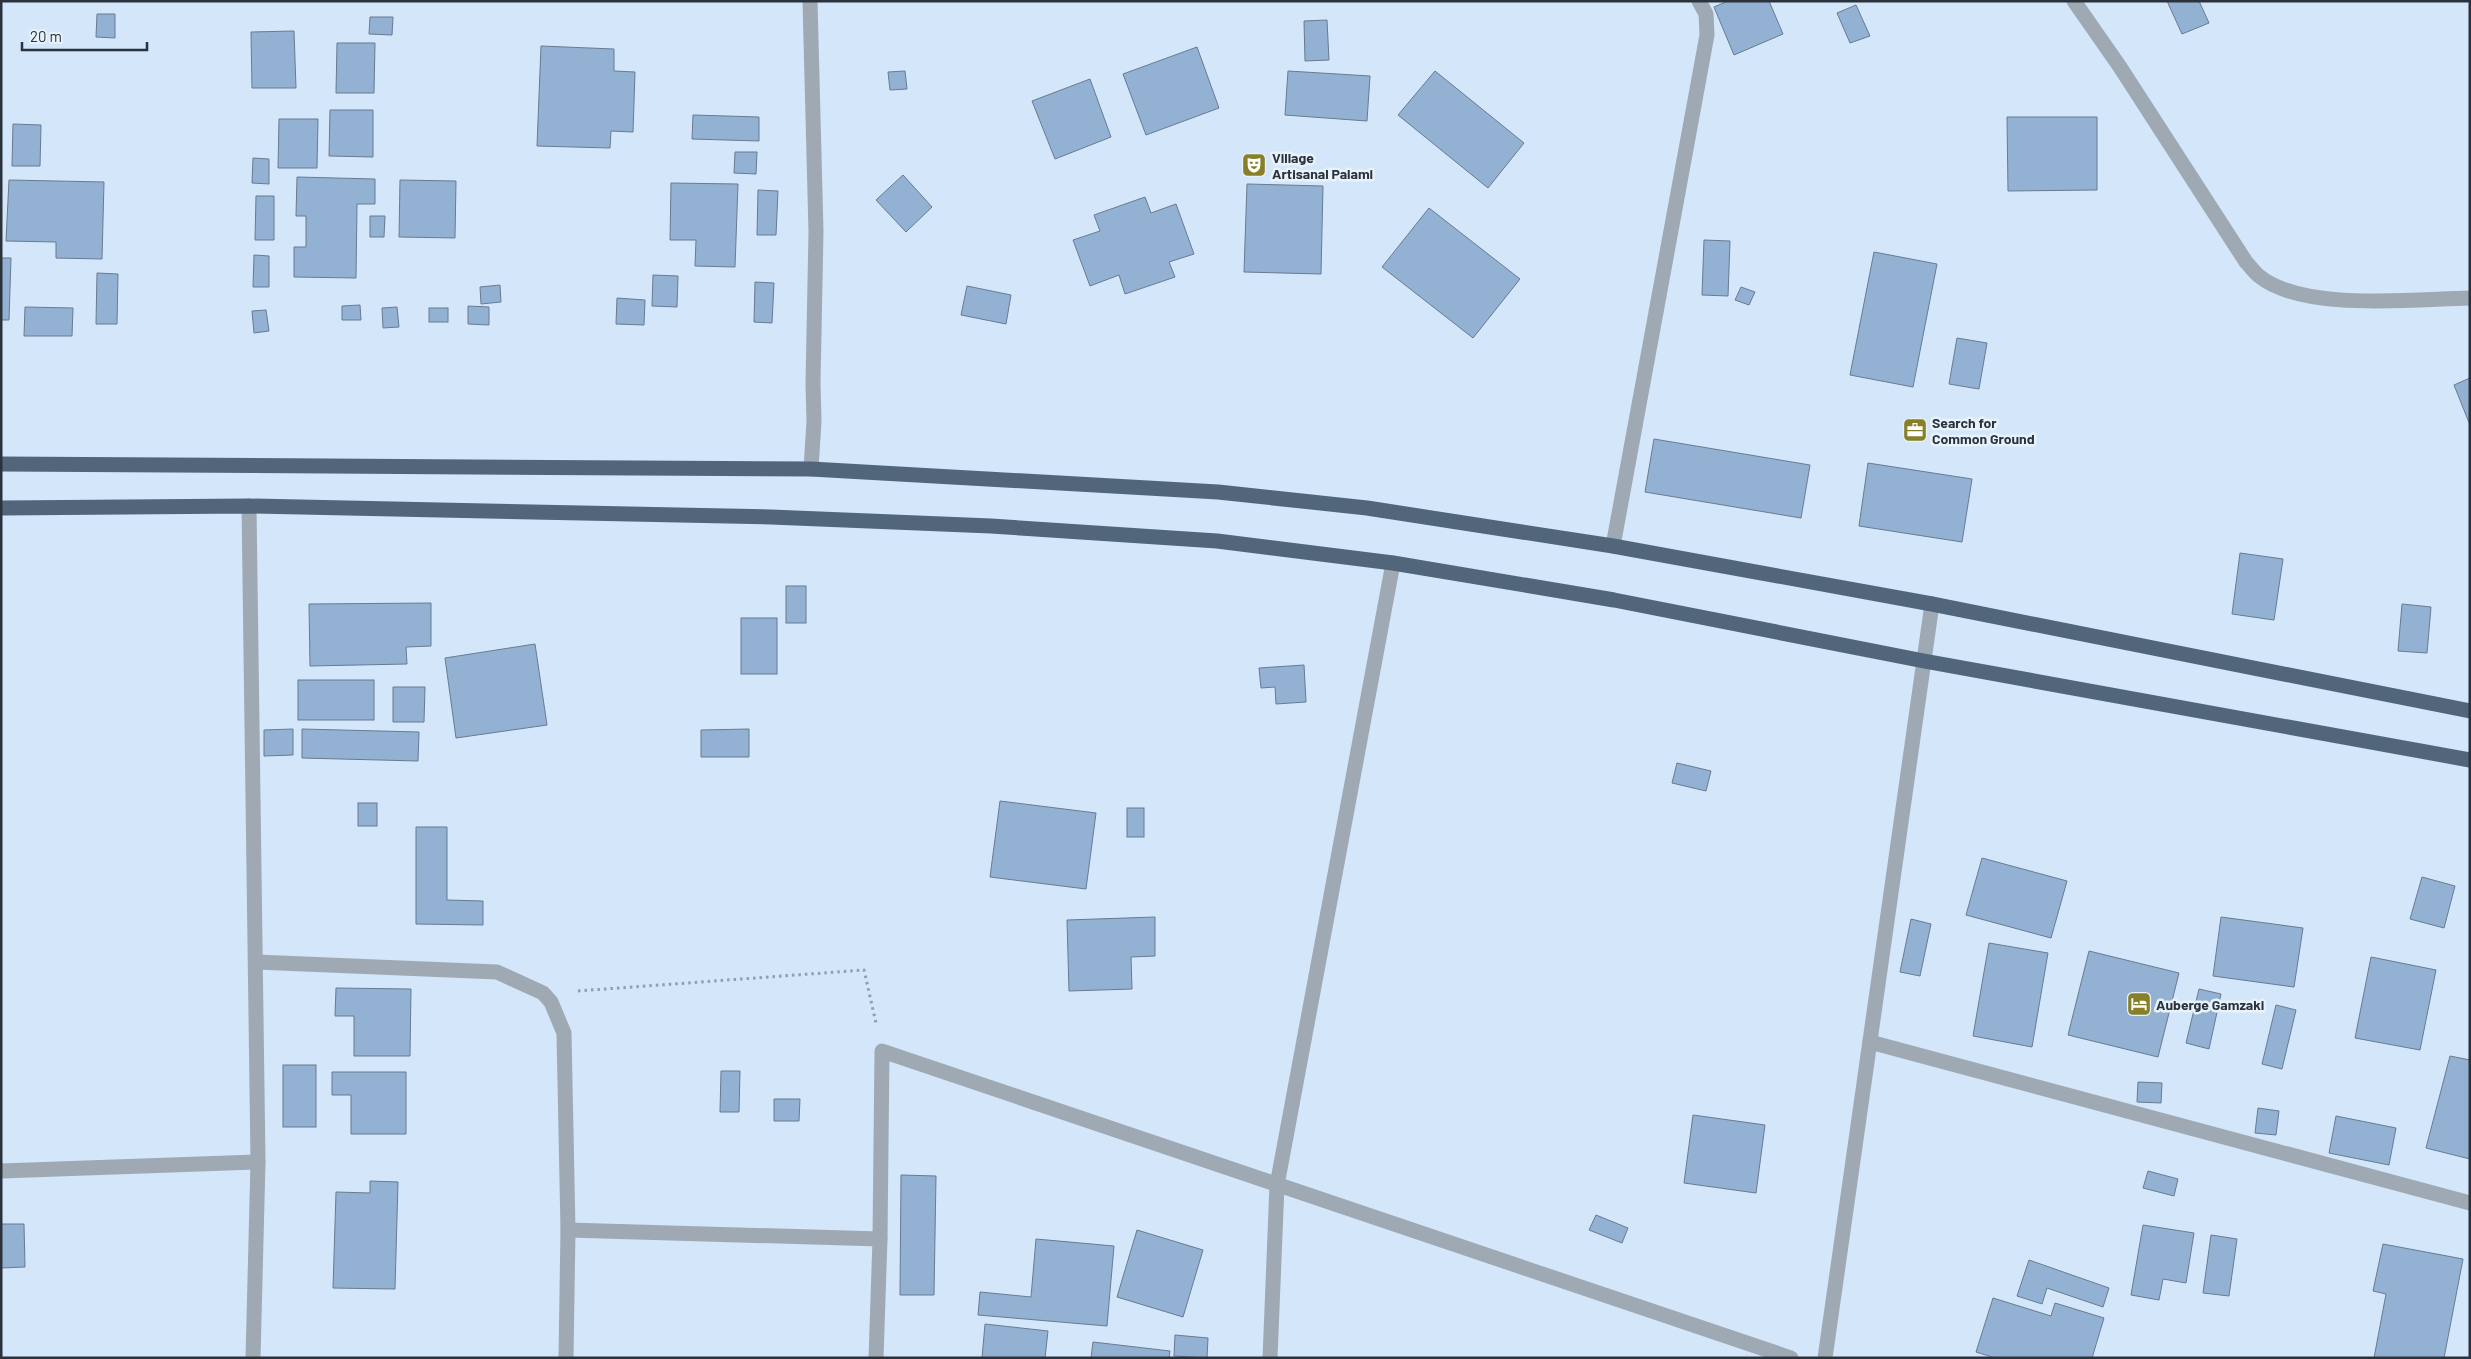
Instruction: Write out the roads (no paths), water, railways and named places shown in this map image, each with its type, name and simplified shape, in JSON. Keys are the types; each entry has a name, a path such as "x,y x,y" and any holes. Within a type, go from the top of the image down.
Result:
{"highway":[{"path":"1,464 811,469 1218,492 1366,508 1613,546 1932,604 2470,711"},
{"path":"1,508 249,506 771,517 991,526 1217,541 1393,563 1614,600 1924,661 2470,760"}],"street":[{"path":"810,1 816,232 814,421 811,469"},
{"path":"1613,546 1707,35 1706,14 1699,1"},
{"path":"2074,1 2120,68 2246,262 2259,276 2301,295 2342,300 2470,298"},
{"path":"249,506 258,1162 253,1358"},
{"path":"1270,1358 1277,1185 1393,563"},
{"path":"1825,1358 1932,604"},
{"path":"256,962 497,972 543,993 551,1002 564,1034 568,1230 566,1358"},
{"path":"1870,1042 2470,1203"},
{"path":"876,1358 880,1239 882,1052 1791,1358"},
{"path":"1,1171 258,1162"},
{"path":"568,1230 880,1239"}],"place":[{"name":"Village Artisanal Palami","path":"1254,165"},
{"name":"Search for Common Ground","path":"1915,430"},
{"name":"Auberge Gamzaki","path":"2139,1004"}]}
